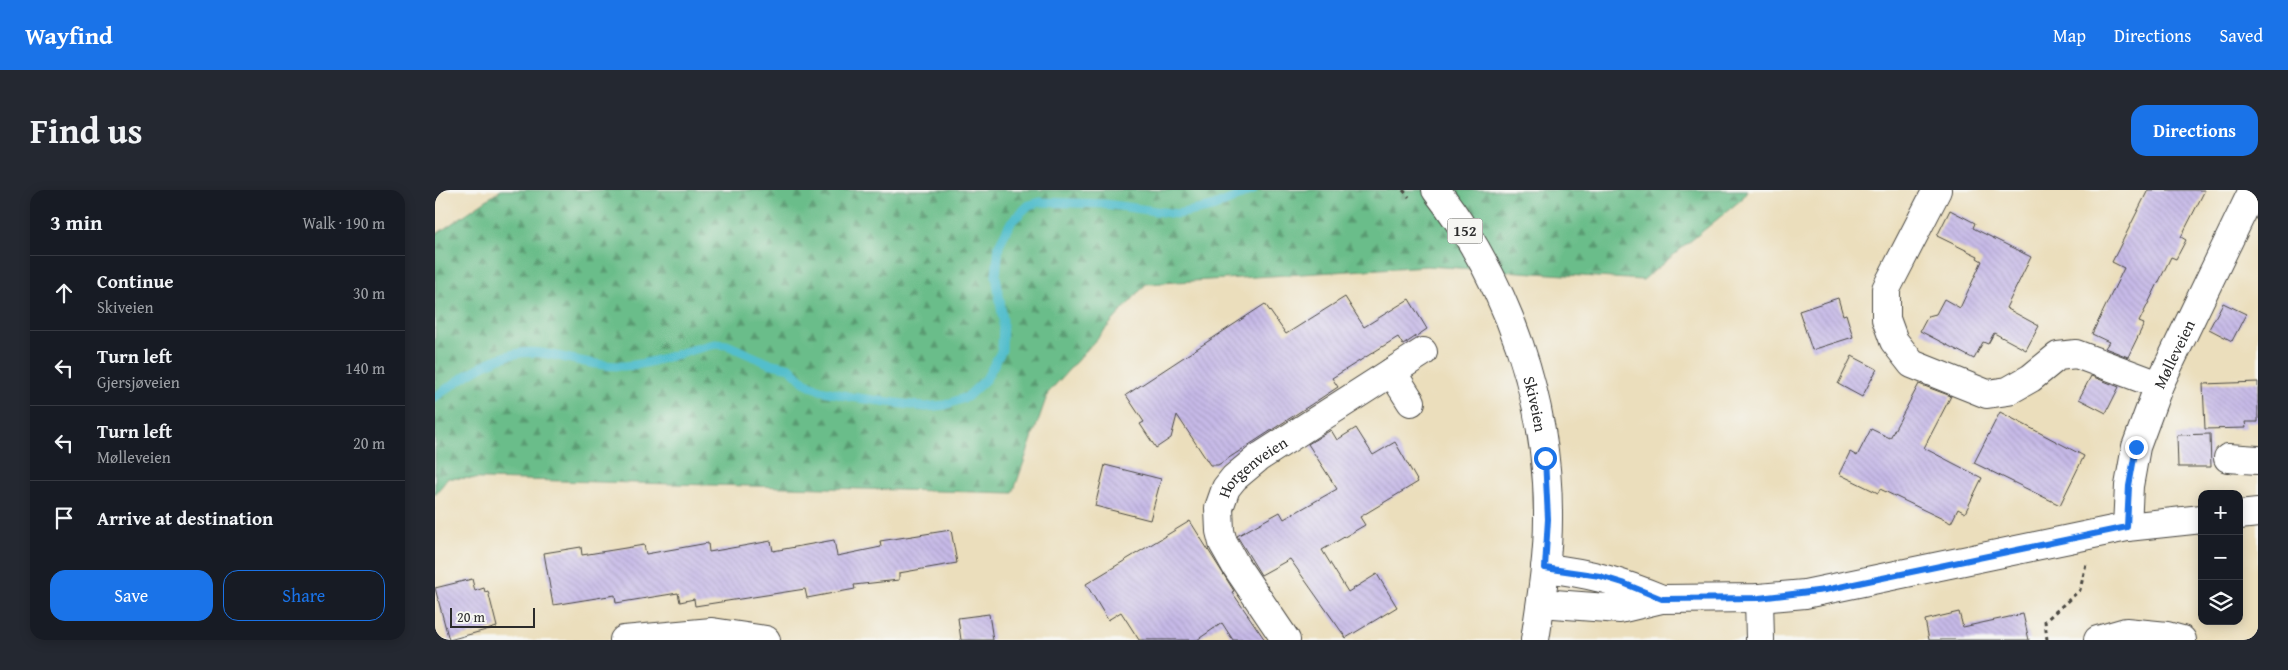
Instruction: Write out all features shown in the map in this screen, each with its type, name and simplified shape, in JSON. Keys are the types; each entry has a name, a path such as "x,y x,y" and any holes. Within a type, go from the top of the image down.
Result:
{"street":[{"name":"Skiveien","path":"1436,190 1463,227 1490,274 1519,345 1540,428 1548,519 1545,568 1535,640"},
{"path":"1937,190 1886,288 1886,319 1894,342 1912,364 1987,394 2008,391 2031,378 2058,356 2076,354 2159,385"},
{"name":"Mølleveien","path":"2127,527 2129,486 2136,447 2159,385 2253,190"},
{"name":"Horgenveien","path":"1286,640 1236,566 1223,543 1219,513 1226,488 1234,478 1258,458 1423,352"},
{"path":"1392,372 1411,402"},
{"path":"2228,458 2258,460"},
{"path":"2243,514 2258,512"},
{"path":"1541,603 1620,609 1662,599 1759,598 1825,590 2127,527 2198,519"},
{"path":"1545,568 1600,576 1662,599"},
{"path":"1759,598 1760,640"},
{"path":"624,640 712,632 766,640"},
{"path":"2098,640 2126,632 2167,636 2182,640"}],"path":[{"path":"2047,640 2045,621 2080,590 2087,557"}],"green space":[{"path":"501,190 1747,190 1742,199 1643,280 1427,266 1146,284 1048,393 1013,493 448,478 435,495 435,235"}],"building":[{"path":"2148,190 2205,190 2181,237 2186,240 2176,259 2171,257 2139,322 2144,324 2128,357 2105,348 2109,342 2092,334 2124,268 2112,262"},
{"path":"1950,210 1975,223 1973,228 2031,257 2006,308 2039,326 2026,350 1994,333 1988,344 1983,342 1974,359 1920,331 1928,316 1936,314 1944,299 1960,308 1982,261 1977,258 1978,256 1937,236"},
{"path":"1345,297 1364,327 1409,299 1427,329 1403,345 1398,337 1332,378 1338,387 1218,465 1210,465 1177,415 1171,438 1156,448 1140,424 1144,422 1126,395 1265,304 1286,334"},
{"path":"1838,298 1843,315 1846,314 1853,337 1812,350 1799,311"},
{"path":"2223,303 2246,314 2232,341 2209,329"},
{"path":"1852,356 1877,369 1862,397 1838,384"},
{"path":"2091,376 2119,387 2106,413 2079,399"},
{"path":"2258,382 2258,422 2245,422 2246,428 2205,429 2203,384"},
{"path":"1919,384 1951,396 1924,448 1982,478 1965,513 1958,509 1951,523 1880,489 1878,493 1839,474 1850,452 1857,456 1871,429 1890,438"},
{"path":"2000,412 2084,456 2060,505 1974,463"},
{"path":"1356,428 1373,455 1395,442 1418,482 1360,517 1365,525 1322,550 1348,592 1377,574 1397,607 1346,638 1290,559 1261,575 1237,536 1280,512 1284,519 1337,489 1308,444 1331,430 1337,440"},
{"path":"2210,434 2211,467 2178,467 2177,435"},
{"path":"1105,465 1161,479 1150,520 1095,506"},
{"path":"1190,521 1234,591 1232,592 1265,640 1233,640 1222,623 1197,640 1139,640 1121,612 1108,620 1086,584"},
{"path":"951,530 957,563 899,573 899,580 854,585 855,589 807,598 805,589 695,606 694,599 680,602 678,593 616,603 615,595 553,605 544,553 581,547 582,555 644,545 646,554 708,543 709,552 771,541 773,551 834,540 837,556 881,547 880,541"},
{"path":"472,579 475,591 484,588 485,592 488,591 497,627 449,640 435,588"},
{"path":"1959,612 1963,627 2023,614 2029,640 1929,640 1925,620"},
{"path":"989,614 993,640 961,640 958,618"}],"waterway":[{"path":"435,397 471,372 512,354 526,352 541,353 593,363 624,366 647,363 716,344 727,345 768,363 790,368 804,382 820,390 851,397 926,407 945,405 967,397 986,379 1002,350 1003,320 996,276 999,245 1011,222 1029,205 1040,202 1105,204 1177,214 1212,207 1253,190"}],"route":[{"path":"1545,458 1548,519 1545,568 1600,576 1662,599 1727,599 1805,594 2127,527 2129,486 2136,447"}]}
